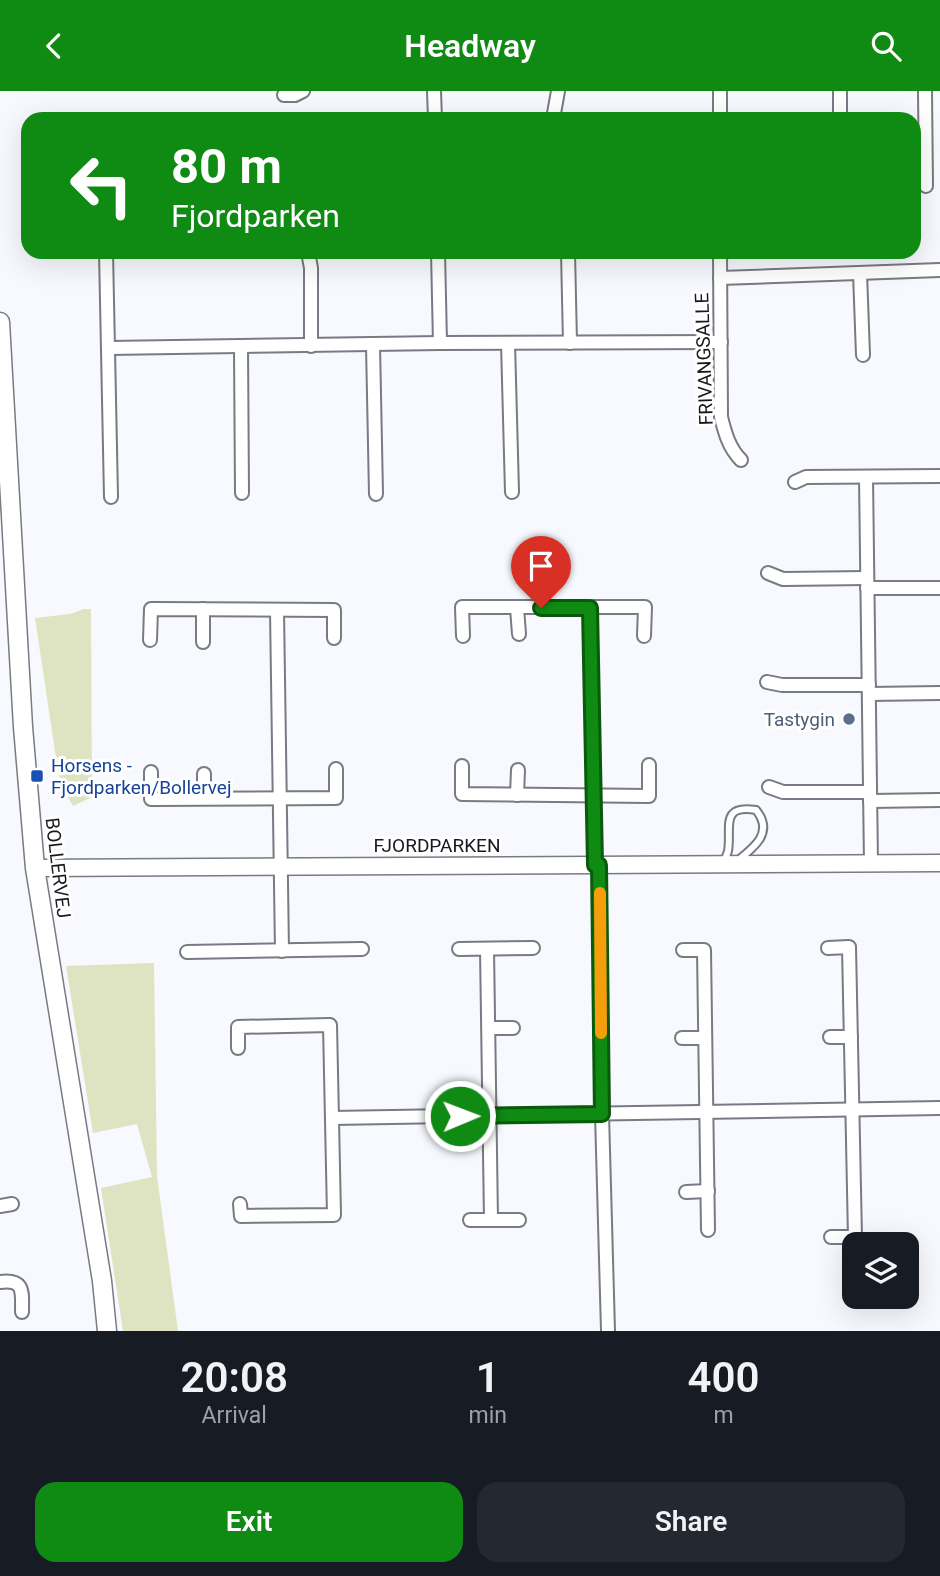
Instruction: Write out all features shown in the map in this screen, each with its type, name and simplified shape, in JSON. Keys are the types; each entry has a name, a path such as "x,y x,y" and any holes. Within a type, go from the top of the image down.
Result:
{"main road":[{"name":"BOLLERVEJ","path":"0,322 23,727 35,868 102,1280 107,1331"}],"street":[{"path":"284,95 295,95 303,91"},
{"path":"434,91 435,112"},
{"path":"554,112 558,91"},
{"path":"720,91 720,112"},
{"path":"839,112 840,91"},
{"path":"925,91 926,185"},
{"path":"106,259 111,497"},
{"path":"309,259 311,346"},
{"path":"438,259 440,343"},
{"path":"568,259 570,343"},
{"name":"FRIVANGSALLE","path":"720,259 721,417 726,436 734,453 741,460"},
{"path":"720,278 940,270"},
{"path":"860,273 863,355"},
{"path":"109,348 720,342"},
{"path":"508,343 512,492"},
{"path":"373,345 376,493"},
{"path":"241,347 242,493"},
{"path":"795,482 806,477 940,476"},
{"path":"866,477 871,864"},
{"path":"768,573 783,579 940,588"},
{"path":"463,636 462,607 645,607 644,636"},
{"path":"150,640 150,608 334,610 334,638"},
{"path":"517,608 519,634"},
{"path":"590,608 608,1331"},
{"path":"203,609 204,642"},
{"path":"277,610 282,951"},
{"path":"767,682 940,693"},
{"path":"462,766 462,794 649,796 649,765"},
{"path":"151,772 150,799 336,798 336,769"},
{"path":"517,795 518,770"},
{"path":"204,774 204,798"},
{"path":"769,787 783,792 940,800"},
{"name":"FJORDPARKEN","path":"35,868 940,863"},
{"path":"828,948 849,947 855,1237 831,1237"},
{"path":"459,949 533,948"},
{"path":"187,952 362,949"},
{"path":"487,949 491,1220"},
{"path":"683,950 704,950 708,1230"},
{"path":"238,1048 238,1027 330,1025 334,1215 240,1216 240,1204"},
{"path":"489,1028 513,1028"},
{"path":"830,1037 851,1037"},
{"path":"682,1038 705,1038"},
{"path":"332,1118 940,1108"},
{"path":"686,1192 708,1191"},
{"path":"470,1220 519,1220"},
{"path":"0,1282 16,1283 22,1290 22,1312"}],"lane":[{"path":"745,808 756,810 762,818 764,829 759,840 750,851 728,864 728,820 734,811 745,808"}],"green space":[{"path":"91,609 92,797 73,806 61,783 35,618 70,614"},
{"path":"154,963 157,1176 178,1331 123,1331 101,1188 152,1177 137,1124 93,1133 66,966"}],"slow traffic":[{"path":"600,893 601,1033"}],"place":[{"name":"Tastygin","path":"849,719"},
{"name":"Horsens - Fjordparken/Bollervej","path":"37,776"}],"route":[{"path":"460,1116 602,1114 599,865 595,865 590,608 541,608"}]}
